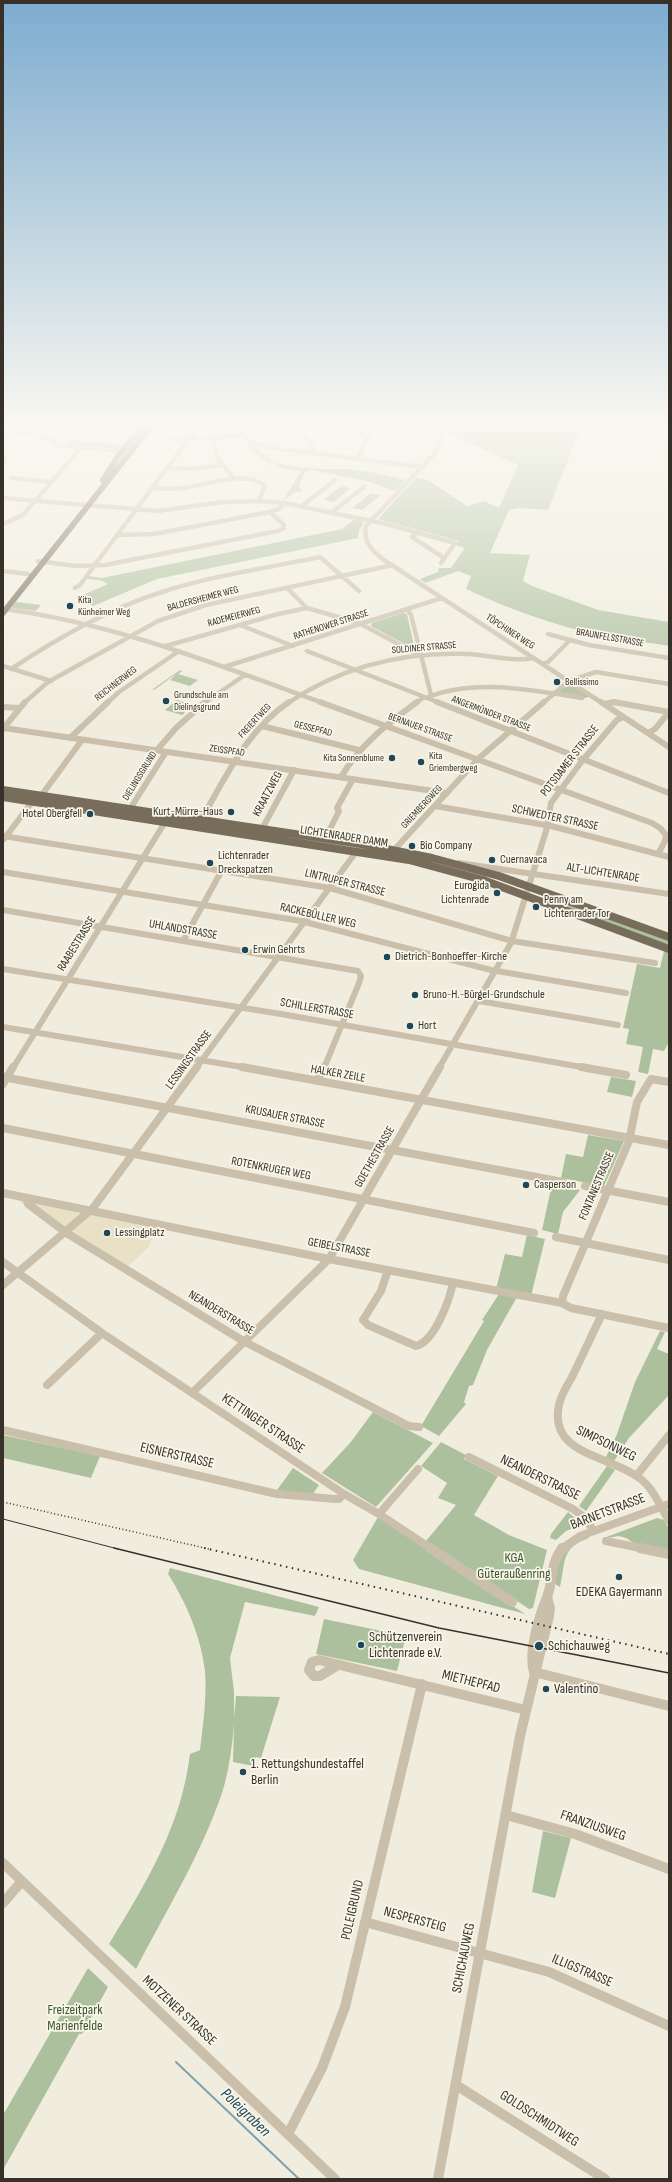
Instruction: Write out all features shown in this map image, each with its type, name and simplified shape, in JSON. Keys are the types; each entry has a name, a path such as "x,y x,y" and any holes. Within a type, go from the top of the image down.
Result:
{"main road":[{"path":"4,609 69,527"},
{"path":"4,609 28,574 41,562"},
{"name":"LICHTENRADER DAMM","path":"3,790 130,809 195,826 359,848 394,850 455,863 529,887 669,937"},
{"name":"LICHTENRADER DAMM","path":"3,797 168,819 201,820 325,839 456,872 527,895 669,949"},
{"path":"554,905 560,898"}],"street":[{"path":"75,588 94,566 123,527"},
{"path":"117,535 154,534 192,527"},
{"path":"41,562 94,566 131,561 278,531 284,527"},
{"name":"TÖPCHINER WEG","path":"367,527 364,532 364,541 374,552 669,747"},
{"path":"395,527 455,543 441,563"},
{"path":"418,532 412,538 438,556 444,558"},
{"path":"11,669 85,624 148,597 174,588 320,557 358,591"},
{"name":"BALDERSHEIMER WEG","path":"3,729 20,708 36,692 51,681 158,621 182,612 392,565"},
{"path":"3,571 28,574"},
{"path":"287,588 307,608 362,624 421,655"},
{"name":"RATHENOWER STRASSE","path":"224,667 442,598"},
{"name":"RADEMEIERWEG","path":"166,646 307,608"},
{"name":"BERNAUER STRASSE","path":"4,609 43,614 166,646 479,758 657,826 666,838 658,854"},
{"path":"407,609 411,615 421,655 427,697"},
{"path":"240,625 293,646"},
{"name":"BRAUNFELSSTRASSE","path":"548,634 570,640 669,658"},
{"path":"543,664 548,662 570,640"},
{"name":"REICHNERWEG","path":"70,738 119,692 178,651"},
{"name":"ANGERMÜNDER STRASSE","path":"307,651 669,793"},
{"name":"SOLDINER STRASSE","path":"298,694 353,669 386,660 421,655 470,654 522,660 534,658"},
{"path":"3,666 51,681"},
{"path":"569,681 596,672 669,684"},
{"name":"DIELINGSGRUND","path":"157,750 166,738 189,716 245,675"},
{"name":"GRIEMBERGWEG","path":"394,850 479,758 569,681"},
{"path":"341,777 360,750 387,725 427,697 446,691 492,688 555,693 582,698"},
{"name":"FREIERTWEG","path":"195,826 200,824 234,762 262,726 298,694"},
{"path":"604,704 614,702 669,712 655,729 648,733"},
{"path":"3,707 20,708"},
{"name":"POTSDAMER STRASSE","path":"527,895 547,825 550,806 584,759 617,720 623,717"},
{"name":"GESSEPFAD","path":"262,726 360,750"},
{"name":"ZEISSPFAD","path":"3,729 353,778 447,793"},
{"path":"41,796 82,740"},
{"name":"DIELINGSGRUND","path":"130,809 166,752"},
{"name":"KRAATZWEG","path":"262,829 294,770"},
{"path":"325,839 353,778"},
{"path":"4,838 32,802"},
{"name":"SCHWEDTER STRASSE","path":"435,806 547,825 669,857"},
{"name":"RAABESTRASSE","path":"4,1080 168,819"},
{"name":"LINTRUPER STRASSE","path":"4,838 222,870 330,888 512,941 655,963"},
{"name":"LESSINGSTRASSE","path":"3,1285 90,1210 359,848"},
{"name":"LICHTENRADER DAMM","path":"455,863 533,874"},
{"path":"183,941 222,870"},
{"name":"RACKEBÜLLER WEG","path":"3,872 304,922 496,971 626,993"},
{"name":"ALT-LICHTENRADE","path":"533,874 669,894"},
{"name":"GOETHESTRASSE","path":"192,1393 329,1259 496,971 512,941 527,895"},
{"name":"UHLANDSTRASSE","path":"3,910 338,967 359,973 361,976 354,998 340,1024"},
{"name":"SCHILLERSTRASSE","path":"3,969 241,1007 626,1074"},
{"path":"479,1001 618,1025"},
{"path":"317,1081 324,1069 340,1024"},
{"name":"HALKER ZEILE","path":"3,1027 202,1060 669,1145"},
{"name":"FONTANESTRASSE","path":"562,1303 562,1296 630,1138 637,1102 651,1079 669,1082"},
{"name":"KRUSAUER STRASSE","path":"4,1080 168,1107 563,1182"},
{"name":"ROTENKRUGER WEG","path":"3,1128 534,1233"},
{"path":"585,1186 669,1202"},
{"name":"GEIBELSTRASSE","path":"3,1193 329,1259 562,1303 571,1308 669,1328"},
{"name":"NEANDERSTRASSE","path":"26,1198 28,1204 64,1232 245,1342 409,1426 419,1427"},
{"path":"556,1237 669,1260"},
{"name":"KETTINGER STRASSE","path":"3,1262 102,1333 344,1494 379,1514 512,1602"},
{"path":"388,1270 381,1291 363,1320 368,1325 416,1346 423,1344 434,1327 448,1302 453,1283"},
{"name":"SIMPSONWEG","path":"602,1314 559,1403 556,1416 557,1426 562,1437 572,1445 637,1475 665,1506 669,1521"},
{"path":"47,1385 102,1333"},
{"name":"EISNERSTRASSE","path":"3,1430 285,1495 339,1499 344,1494"},
{"path":"637,1475 669,1435"},
{"name":"NEANDERSTRASSE","path":"469,1457 573,1509 584,1517 594,1531"},
{"path":"379,1514 418,1469"},
{"name":"BARNETSTRASSE","path":"534,1672 531,1662 542,1606 547,1597 554,1560 560,1550 573,1539 665,1506"},
{"path":"606,1541 669,1554"},
{"name":"MIETHEPFAD","path":"338,1665 526,1710"},
{"path":"534,1672 669,1706"},
{"name":"SCHICHAUWEG","path":"438,2179 534,1672"},
{"name":"POLEIGRUND","path":"288,2134 308,2099 333,2044 346,2003 422,1684"},
{"name":"FRANZIUSWEG","path":"506,1815 575,1834 669,1869"},
{"name":"MOTZENER STRASSE","path":"3,1863 62,1921 335,2179"},
{"path":"3,1902 22,1881"},
{"name":"NESPERSTEIG","path":"365,1922 480,1953"},
{"name":"ILLIGSTRASSE","path":"480,1953 549,1972 669,2026"},
{"name":"GOLDSCHMIDTWEG","path":"456,2085 605,2179"}],"green space":[{"path":"345,527 362,527 358,538 157,579 93,606 76,598 108,584 100,580 87,579 88,576 102,578 342,529"},
{"path":"407,527 502,527 490,553 530,555 523,581 532,586 598,610 669,622 669,646 599,635 531,616 466,589 471,576 458,571 425,583 420,579 438,572 439,568 451,568 465,548 455,545 459,541"},
{"path":"16,602 41,605 36,611 13,608 12,607"},
{"path":"403,613 407,614 414,646 410,647 371,626 372,623"},
{"path":"180,670 182,671 178,674 198,680 190,686 170,680 176,674 154,690 153,689"},
{"path":"567,685 571,685 589,696 586,698 558,692"},
{"path":"177,700 193,705 182,715 165,710"},
{"path":"560,901 669,938 669,947 558,905"},
{"path":"664,951 669,953 669,1042 664,1051 653,1049 648,1074 638,1072 643,1047 626,1044 629,1029 623,1028 637,964 660,968"},
{"path":"611,1077 636,1081 632,1097 607,1092"},
{"path":"588,1135 624,1141 604,1186 561,1178 566,1154 583,1157"},
{"path":"552,1184 580,1190 563,1212 558,1234 542,1230"},
{"path":"527,1235 545,1239 531,1296 496,1289 505,1254 522,1257"},
{"path":"499,1294 517,1297 487,1350 473,1385 469,1386 464,1402 466,1404 439,1436 421,1426 484,1321 482,1320"},
{"path":"660,1331 665,1332 657,1349 669,1354 669,1395 629,1438 614,1461 606,1457 617,1434 635,1382"},
{"path":"373,1412 433,1443 376,1507 322,1473 350,1443"},
{"path":"3,1435 100,1456 91,1478 3,1458"},
{"name":"KGA Güteraußenring","path":"441,1442 466,1455 464,1459 498,1476 474,1515 509,1535 547,1550 533,1608 529,1609 426,1541 456,1505 438,1498 447,1483 421,1466"},
{"path":"607,1466 615,1470 586,1511 579,1506"},
{"path":"293,1468 319,1485 312,1495 277,1490"},
{"path":"568,1512 581,1523 579,1526 566,1531 556,1540 550,1538 551,1534"},
{"path":"378,1517 525,1614 359,1569 353,1560"},
{"path":"657,1518 664,1520 669,1529 669,1553 640,1547 626,1538 619,1536 601,1539"},
{"path":"588,1537 589,1538 580,1542 569,1551 564,1562 560,1587 555,1584 558,1567 564,1554 573,1545"},
{"path":"170,1568 319,1607 315,1616 245,1602 230,1658 234,1692 234,1718 236,1696 280,1697 261,1758 256,1757 253,1766 233,1762 234,1724 227,1776 214,1816 193,1861 136,1969 109,1944 149,1876 170,1830 179,1806 190,1754 200,1750 204,1711 205,1671 200,1645 187,1608 168,1574"},
{"name":"Schützenverein Lichtenrade e.V.","path":"324,1619 406,1636 397,1671 316,1654"},
{"path":"543,1831 571,1838 555,1898 532,1892"},
{"name":"Freizeitpark Marienfelde","path":"88,1968 108,1987 82,2034 79,2034 3,2170 3,2115"}],"shaded area":[{"name":"Lessingplatz","path":"23,1195 160,1223 148,1248 123,1271 59,1231 18,1200"}],"waterway":[{"name":"Poleigraben","path":"176,2062 299,2179"}],"tram line":[{"path":"3,1519 117,1549"},
{"path":"117,1549 439,1628 669,1673"}],"railway":[{"path":"3,1502 209,1549"},
{"path":"204,1548 669,1654"}],"place":[{"name":"Kita Künheimer Weg","path":"70,606"},
{"name":"Bellissimo","path":"557,682"},
{"name":"Grundschule am Dielingsgrund","path":"166,701"},
{"name":"Kita Sonnenblume","path":"392,758"},
{"name":"Kita Griembergweg","path":"421,762"},
{"name":"Kurt-Mürre-Haus","path":"231,812"},
{"name":"Hotel Obergfell","path":"90,814"},
{"name":"Bio Company","path":"412,846"},
{"name":"Cuernavaca","path":"492,860"},
{"name":"Lichtenrader Dreckspatzen","path":"210,863"},
{"name":"Eurogida Lichtenrade","path":"497,893"},
{"name":"Penny am Lichtenrader Tor","path":"536,907"},
{"name":"Erwin Gehrts","path":"245,950"},
{"name":"Dietrich-Bonhoeffer-Kirche","path":"387,957"},
{"name":"Bruno-H.-Bürgel-Grundschule","path":"415,995"},
{"name":"Hort","path":"410,1026"},
{"name":"Casperson","path":"526,1185"},
{"name":"Lessingplatz","path":"107,1233"},
{"name":"EDEKA Gayermann","path":"619,1577"},
{"name":"Schützenverein Lichtenrade e.V.","path":"361,1645"},
{"name":"Schichauweg","path":"539,1646"},
{"name":"Valentino","path":"546,1689"},
{"name":"1. Rettungshundestaffel Berlin","path":"243,1772"}]}
